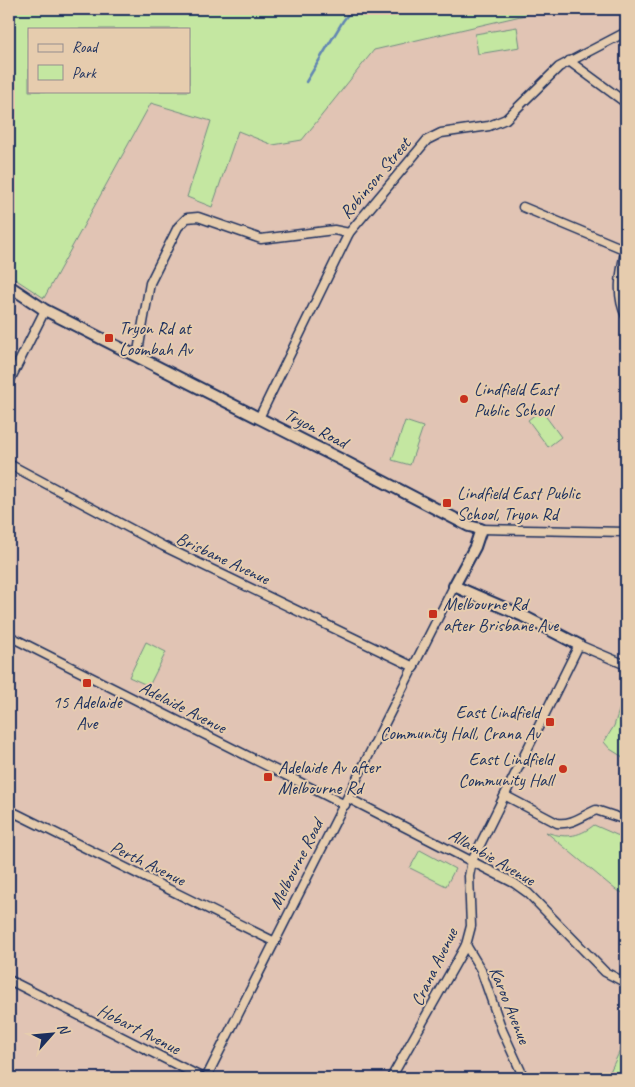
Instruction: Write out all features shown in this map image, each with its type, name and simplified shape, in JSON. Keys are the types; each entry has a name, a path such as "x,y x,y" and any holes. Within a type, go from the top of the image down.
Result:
{"street":[{"name":"Robinson Street","path":"259,418 349,233 427,140 441,133 489,126 506,119 559,67 626,32"},
{"path":"569,61 626,103"},
{"path":"523,207 626,249 619,290 626,316"},
{"path":"137,357 150,282 178,227 187,218 198,216 261,239 334,230 349,233"},
{"name":"Tryon Road","path":"9,286 45,310 469,526 481,529 626,532"},
{"path":"9,382 45,310"},
{"name":"Brisbane Avenue","path":"9,464 163,546 414,667"},
{"name":"Brisbane Avenue","path":"9,472 22,472"},
{"name":"Melbourne Road","path":"204,1078 347,802 475,547 481,529"},
{"path":"454,586 523,616 580,645 626,665"},
{"name":"Adelaide Avenue","path":"9,636 347,802"},
{"name":"Crana Avenue","path":"391,1078 466,945 471,926 469,876 472,861 580,645"},
{"path":"506,796 557,823 566,824 576,821 596,810 626,820"},
{"name":"Allambie Avenue","path":"347,802 514,883 528,893 605,972 626,983"},
{"name":"Perth Avenue","path":"9,810 275,942"},
{"name":"Karoo Avenue","path":"466,945 481,970 502,1030 524,1078"},
{"name":"Hobart Avenue","path":"9,980 204,1078"}],"green space":[{"path":"9,9 539,9 525,15 374,50 302,140 273,145 238,131 212,207 187,197 211,121 151,103 44,298 9,275"},
{"path":"517,27 520,47 478,54 475,34"},
{"path":"541,410 561,437 548,447 528,420"},
{"path":"405,421 423,427 410,465 392,460"},
{"path":"146,642 166,652 149,686 129,677"},
{"path":"626,688 626,759 610,749 604,742 614,726"},
{"path":"594,825 619,836 621,830 626,832 626,894 616,890 546,832 571,836 577,835"},
{"path":"420,850 455,869 446,886 410,868"},
{"path":"626,1038 626,1066 622,1078 607,1078"}],"waterway":[{"path":"306,82 352,9"}],"place":[{"name":"Tryon Rd at Loombah Av","path":"109,338"},
{"name":"Lindfield East Public School","path":"464,399"},
{"name":"Lindfield East Public School, Tryon Rd","path":"447,503"},
{"name":"Melbourne Rd after Brisbane Ave","path":"433,614"},
{"name":"15 Adelaide Ave","path":"87,683"},
{"name":"East Lindfield Community Hall, Crana Av","path":"550,722"},
{"name":"East Lindfield Community Hall","path":"563,769"},
{"name":"Adelaide Av after Melbourne Rd","path":"268,777"}]}
